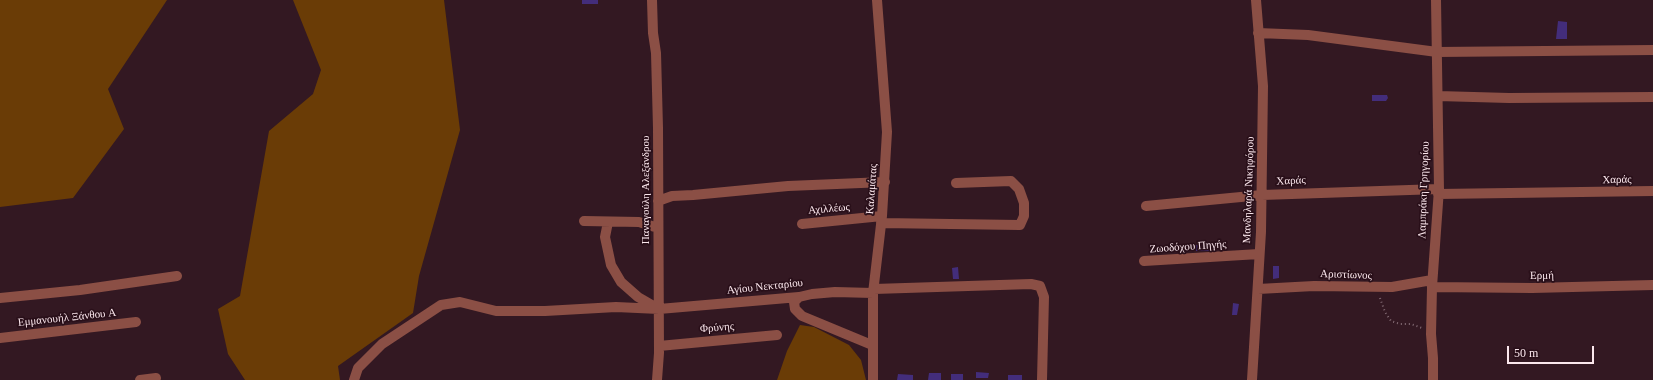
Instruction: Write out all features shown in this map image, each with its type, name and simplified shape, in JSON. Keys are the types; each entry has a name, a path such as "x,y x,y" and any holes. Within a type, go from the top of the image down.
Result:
{"street":[{"name":"Παναγούλη Αλεξάνδρου","path":"652,0 653,33 656,53 658,201 659,346 657,380"},
{"name":"Καλαμάτας","path":"873,380 872,345 874,291 882,220 887,132 876,0"},
{"name":"Μανδηλαρά Νικηφόρου","path":"1252,380 1262,195 1263,86 1256,0"},
{"name":"Λαμπράκη Γρηγορίου","path":"1433,380 1434,358 1431,334 1432,284 1438,191 1436,0"},
{"path":"1258,33 1308,35 1380,46 1437,52 1653,50"},
{"path":"1438,96 1509,98 1653,97"},
{"path":"658,201 672,196 788,186 885,182"},
{"name":"Αχιλλέως","path":"802,224 882,220 1020,225 1024,216 1024,203 1019,189 1011,182 956,183"},
{"name":"Χαράς","path":"1146,206 1262,195 1438,191 1653,191"},
{"path":"584,221 639,222 658,228"},
{"path":"608,222 605,237 611,265 621,282 638,298 658,309"},
{"name":"Ζωοδόχου Πηγής","path":"1144,262 1259,254"},
{"path":"0,298 80,290 177,276"},
{"name":"Αγίου Νεκταρίου","path":"354,380 358,368 382,344 441,305 460,302 496,311 545,311 616,307 658,309 799,297 835,292 1031,284 1040,286 1044,297 1042,380"},
{"name":"Ερμή","path":"1432,284 1532,288 1653,285"},
{"name":"Αριστίωνος","path":"1258,288 1314,286 1375,288 1432,284"},
{"path":"799,297 794,302 794,309 802,316 872,345"},
{"name":"Εμμανουήλ Ξάνθου Α","path":"0,338 136,322"},
{"name":"Φρύνης","path":"659,346 777,335"},
{"path":"140,380 156,378"}],"path":[{"path":"1375,288 1385,312 1392,321 1400,324 1411,324 1424,328 1431,334"}],"shaded area":[{"path":"0,0 167,0 108,89 124,129 73,198 0,207"},
{"path":"293,0 444,0 460,130 419,276 413,313 338,366 340,380 245,380 228,354 218,309 240,296 269,131 313,94 321,70"},
{"path":"582,0 598,0 598,4 582,4"},
{"path":"1558,21 1567,22 1567,39 1556,39"},
{"path":"1372,95 1387,95 1388,98 1386,101 1372,101"},
{"path":"1196,245 1210,245 1212,248 1210,251 1196,251"},
{"path":"1273,266 1279,266 1279,278 1273,279"},
{"path":"958,267 959,279 953,279 952,268"},
{"path":"1351,273 1363,274 1363,279 1351,280"},
{"path":"1233,303 1239,304 1237,315 1232,315"},
{"path":"800,325 814,327 849,345 861,360 866,380 777,380 787,351"},
{"path":"976,372 989,373 988,378 976,378"},
{"path":"929,373 941,373 941,380 928,380"},
{"path":"898,374 913,375 913,380 897,380"},
{"path":"951,374 963,374 963,380 951,380"},
{"path":"1008,375 1022,375 1022,380 1008,380"}]}
